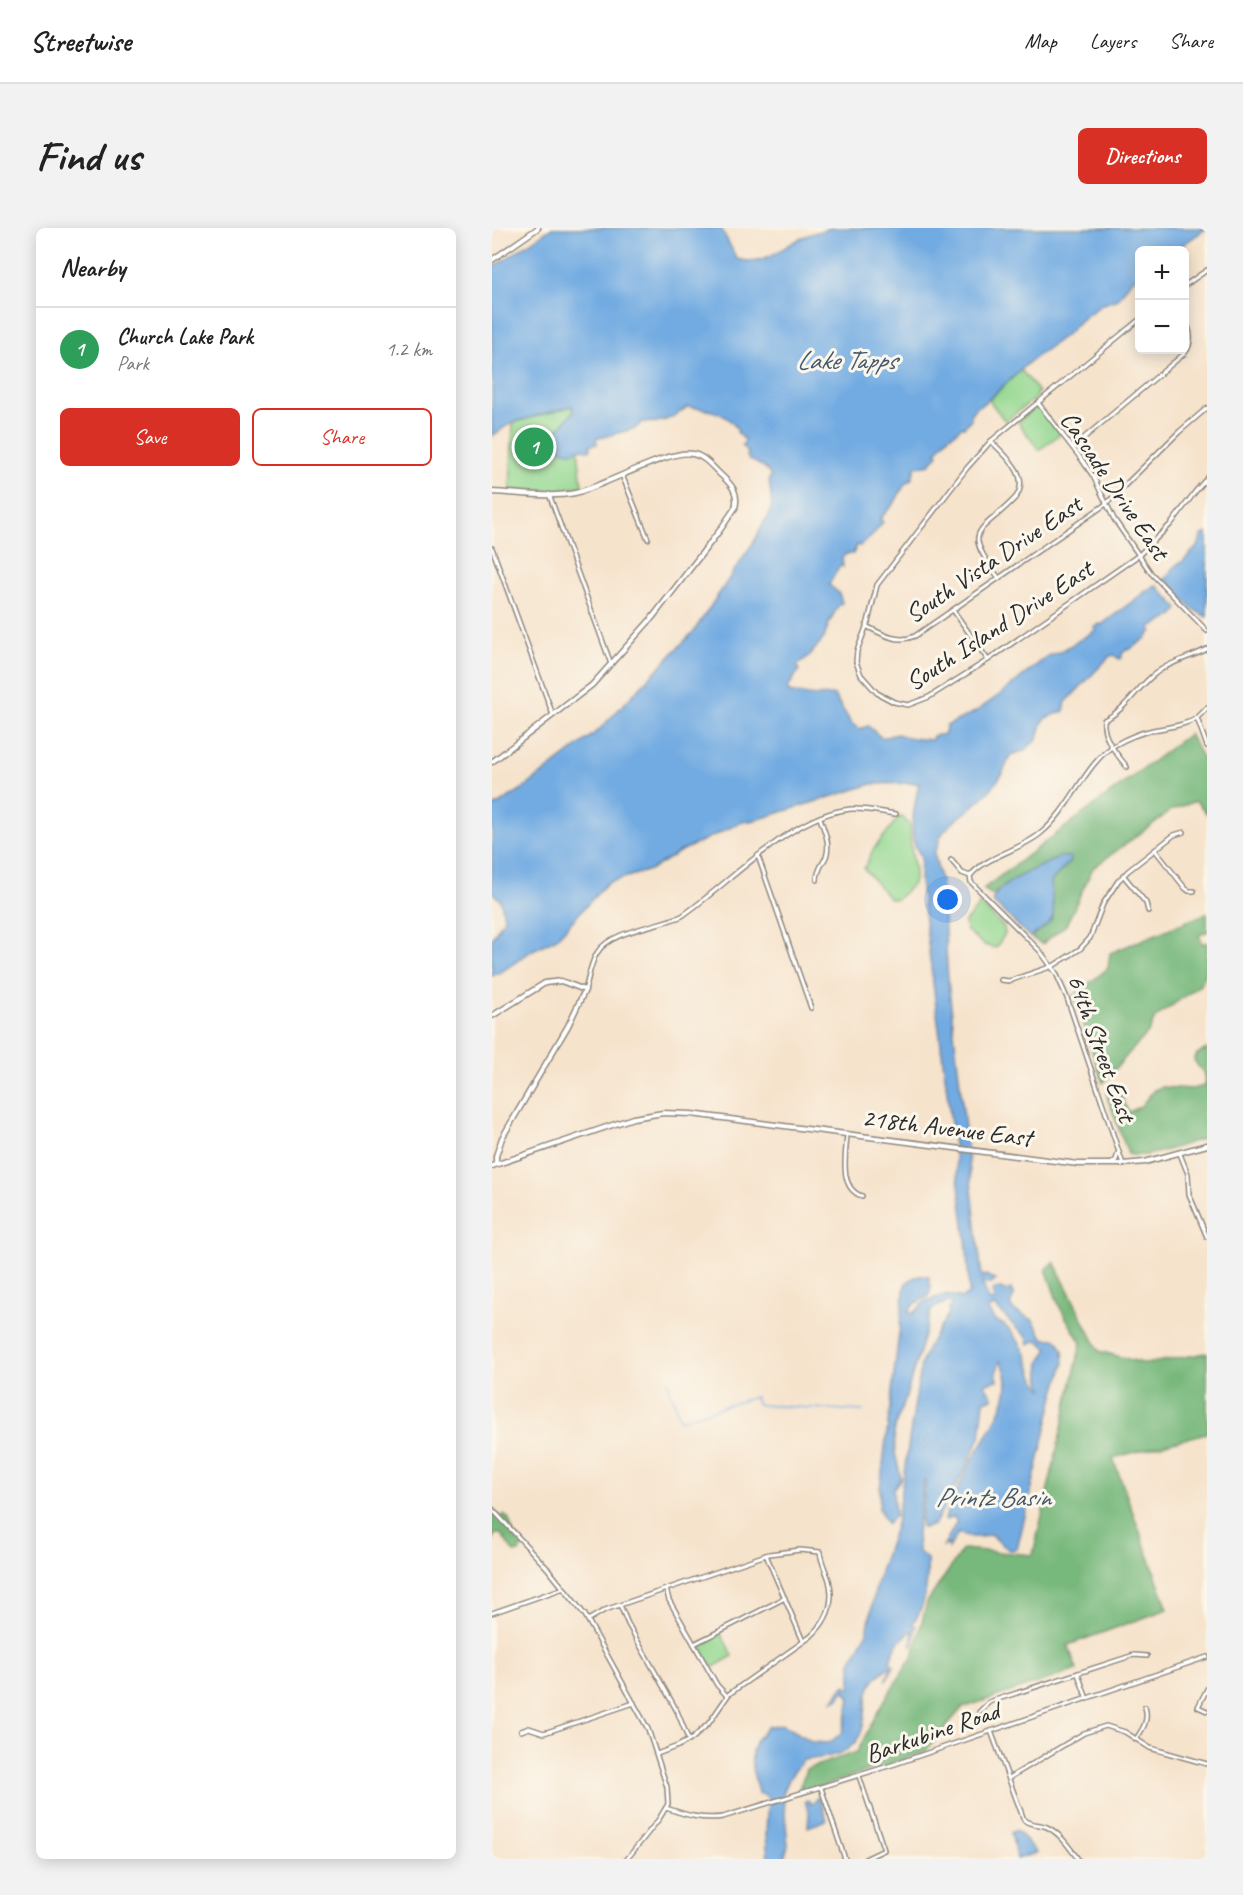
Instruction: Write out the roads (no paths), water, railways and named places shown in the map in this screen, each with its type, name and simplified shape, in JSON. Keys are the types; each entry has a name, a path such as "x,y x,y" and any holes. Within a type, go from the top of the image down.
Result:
{"street":[{"path":"492,260 531,230 537,228"},
{"path":"1189,283 1207,270"},
{"name":"South Island Drive East","path":"1135,323 991,441 967,468 879,581 857,651 856,662 859,671 877,693 901,705 929,697 987,660 1139,555 1171,524 1207,478"},
{"path":"1189,330 1191,336 1189,346"},
{"path":"1073,447 1184,354"},
{"name":"Cascade Drive East","path":"1038,403 1093,476 1114,519 1155,577 1207,631"},
{"name":"South Vista Drive East","path":"866,626 890,637 906,639 915,636 1106,504 1179,432 1207,408"},
{"path":"991,441 1019,472 1022,480 1016,497 983,526 978,534 978,544 982,553 999,578"},
{"path":"492,492 549,494 576,492 681,453 702,457 728,482 737,500 735,507 700,556 652,618 611,664 586,689 492,762"},
{"path":"622,476 648,539"},
{"path":"549,494 611,664"},
{"path":"492,548 553,715"},
{"path":"953,610 987,660"},
{"path":"1127,768 1112,747 1106,734 1104,720 1113,716 1154,674 1207,649"},
{"path":"970,876 988,863 1036,837 1050,826 1064,810 1092,767 1112,747 1141,733 1187,723 1197,718 1207,708"},
{"path":"1197,718 1207,746"},
{"path":"494,1165 502,1138 568,1026 585,990 595,956 607,942 622,934 662,924 682,916 758,856 789,834 820,818 849,809 867,809 896,814"},
{"path":"817,880 818,871 826,856 828,846 820,818"},
{"path":"1001,980 1009,981 1053,966 1085,944 1094,930 1107,895 1124,875 1174,835 1184,832"},
{"path":"1155,850 1185,888 1194,891"},
{"path":"758,856 811,1008"},
{"name":"64th Street East","path":"951,860 962,873 970,876 971,882 1053,966 1067,998 1123,1164"},
{"path":"1124,875 1146,903 1148,911"},
{"path":"492,1016 544,982 561,981 585,990"},
{"name":"218th Avenue East","path":"494,1165 630,1118 656,1113 681,1113 1078,1164 1144,1162 1207,1145"},
{"path":"847,1134 846,1178 850,1188 862,1196"},
{"name":"64th Street East","path":"1110,1164 1117,1159 1118,1148"},
{"path":"1180,1154 1188,1174 1189,1194 1207,1237"},
{"path":"492,1509 564,1588 588,1620 642,1717 657,1754 669,1798 666,1808 627,1859"},
{"path":"588,1620 605,1610 766,1555 788,1550 820,1552 831,1595 826,1618 818,1631 746,1680 727,1696 703,1729 689,1741 657,1754"},
{"path":"766,1555 803,1642"},
{"path":"492,1613 564,1588"},
{"path":"666,1589 669,1600 717,1685 727,1696"},
{"path":"694,1644 785,1598"},
{"path":"620,1605 628,1624 676,1711 689,1741"},
{"path":"979,1712 989,1702 1134,1655 1147,1656"},
{"name":"Barkubine Road","path":"666,1808 683,1815 710,1819 723,1817 860,1776 1207,1657"},
{"path":"1078,1674 1087,1699"},
{"path":"1207,1689 1198,1707 1207,1711"},
{"path":"520,1731 529,1728 544,1733 634,1703"},
{"path":"1136,1739 1145,1725 1147,1713 1145,1707"},
{"path":"1009,1778 1084,1733 1106,1726 1125,1732 1150,1748 1207,1764"},
{"path":"991,1731 1024,1820 1029,1824 1047,1827 1063,1839 1078,1859"},
{"path":"860,1776 884,1850 865,1859"},
{"path":"821,1788 845,1859"}],"water":[{"name":"Lake Tapps","path":"552,228 721,228 737,259 747,261 772,255 803,237 831,228 1207,228 1181,246 1135,246 1135,278 1118,299 1103,304 1083,318 1067,334 1028,363 971,413 971,419 964,427 949,436 930,464 915,467 912,479 905,484 895,502 880,519 883,522 871,537 860,546 857,545 853,554 846,554 842,558 843,567 840,565 829,585 839,593 842,603 829,623 824,638 797,666 799,670 788,688 788,692 815,696 834,695 851,723 859,729 868,726 882,738 897,734 932,740 933,736 945,734 946,726 975,712 1048,656 1060,652 1096,630 1094,627 1101,625 1149,589 1157,586 1178,608 1170,618 1150,627 1152,631 1146,638 1129,650 1126,649 1122,658 1110,656 1066,702 1064,711 1046,718 1042,723 1038,738 1024,751 1010,755 1003,772 992,787 945,830 934,853 942,886 948,980 982,1277 986,1275 996,1280 990,1284 982,1282 989,1301 994,1300 993,1291 997,1288 1007,1291 1011,1289 1014,1296 1010,1304 1013,1310 1033,1320 1044,1339 1057,1339 1063,1350 1064,1364 1054,1396 1017,1549 1009,1550 990,1534 974,1537 958,1533 949,1548 948,1544 943,1547 956,1523 955,1517 945,1520 948,1508 971,1462 993,1426 1004,1399 1007,1385 1006,1373 1000,1361 996,1373 998,1380 986,1383 993,1398 984,1401 980,1437 934,1525 922,1528 926,1480 924,1480 917,1533 918,1551 927,1559 927,1576 923,1602 912,1624 916,1626 913,1645 911,1646 913,1630 896,1647 890,1662 894,1666 886,1681 891,1668 889,1667 872,1683 861,1733 856,1741 839,1753 803,1760 790,1777 783,1793 788,1845 784,1859 768,1859 766,1834 768,1796 758,1793 752,1767 752,1751 756,1740 768,1727 783,1724 812,1742 829,1743 842,1733 850,1698 845,1690 838,1699 833,1701 846,1685 851,1688 851,1662 867,1633 877,1581 896,1524 921,1364 952,1304 949,1302 932,1308 906,1397 894,1429 895,1453 901,1478 893,1489 895,1516 887,1524 879,1509 880,1489 905,1284 916,1277 929,1277 931,1287 929,1296 914,1304 908,1312 912,1314 926,1301 947,1294 962,1298 969,1294 967,1248 920,881 921,855 916,849 913,831 919,783 872,784 756,820 742,822 679,852 650,870 607,883 557,938 492,976 492,938 504,919 501,901 492,892 492,808 524,788 600,729 694,631 767,520 771,503 769,479 771,477 764,468 747,457 748,453 742,445 746,441 737,432 734,424 722,415 709,410 687,407 666,420 642,422 636,428 596,438 597,444 590,445 590,450 578,449 568,452 551,444 554,434 574,411 572,406 518,421 492,436 492,268","holes":["995,1306 1027,1336 1029,1344 1038,1340 1048,1349 1040,1368 1043,1389 1036,1381 1018,1341 1004,1325 993,1317 988,1309"]},
{"path":"1207,533 1207,617 1192,609 1165,579 1176,565 1199,545 1201,536"},
{"path":"1060,857 1071,857 1071,860 1051,881 1052,919 1030,937 992,901 1003,887 1012,881"},
{"path":"817,1797 827,1820 808,1827 809,1813 805,1801 815,1802"},
{"path":"1015,1830 1036,1853 1017,1859 1011,1833"}],"waterway":[{"path":"667,1380 680,1420 755,1397 757,1403 761,1405 863,1411"}],"place":[{"name":"Church Lake Park","path":"534,447"}],"water label":[{"name":"Printz Basin","path":"993,1497"}]}
